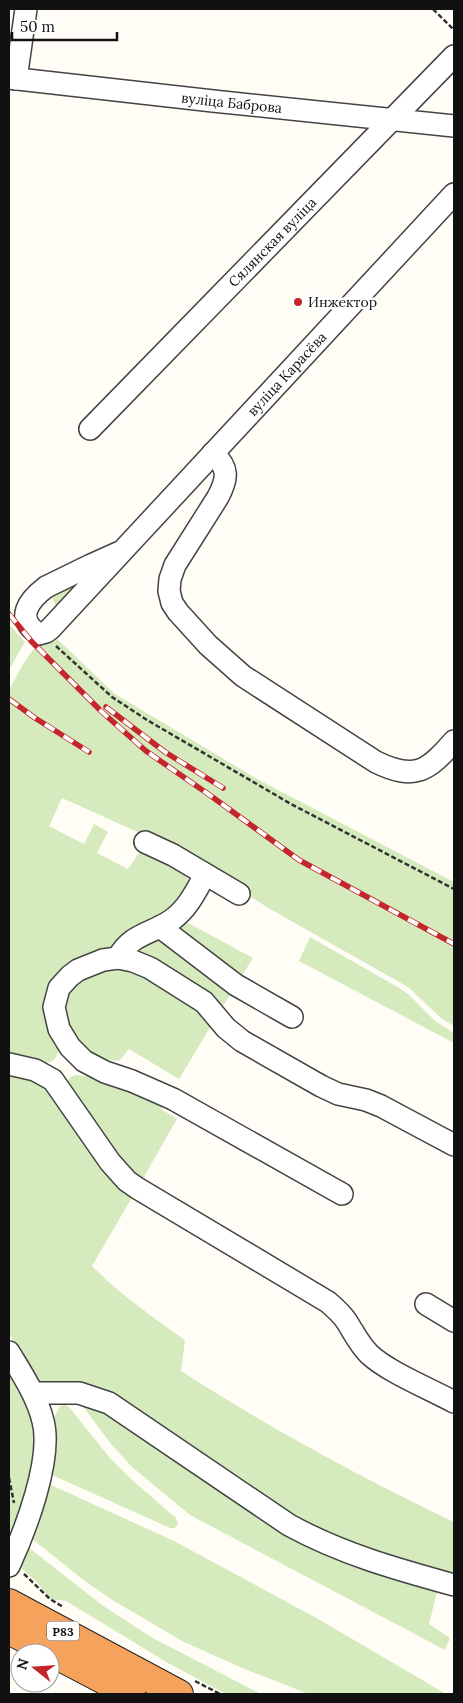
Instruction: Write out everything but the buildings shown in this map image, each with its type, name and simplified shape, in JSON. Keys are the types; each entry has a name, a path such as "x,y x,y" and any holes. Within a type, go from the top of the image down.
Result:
{"highway":[{"name":"Р83","path":"9,1602 179,1694"},
{"name":"Р83","path":"12,1633 132,1694"}],"street":[{"path":"13,79 26,9"},
{"name":"Сялянская вуліца","path":"90,429 454,56"},
{"name":"вуліца Баброва","path":"13,79 454,126"},
{"name":"вуліца Карасёва","path":"120,552 91,564 46,587 35,596 27,608 26,619 35,631 42,633 50,628 454,194"},
{"path":"213,453 225,467 225,482 218,497 175,565 170,578 169,591 172,603 178,612 208,645 243,676 376,762 398,771 411,772 425,769 436,762 454,742"},
{"path":"145,842 173,855 239,894"},
{"path":"118,958 126,945 160,927 183,910 205,875"},
{"path":"160,927 236,985 292,1017"},
{"path":"342,1194 174,1099 99,1069 84,1061 64,1039 56,1018 54,1007 59,988 78,970 103,960 118,958 133,961 150,968 193,994 209,1006 226,1028 236,1037 321,1086 338,1094 366,1100 381,1106 454,1145"},
{"path":"53,1080 76,1054"},
{"path":"9,1064 35,1070 53,1080 110,1162 127,1181 328,1302 342,1316 361,1345 371,1356 454,1402"},
{"path":"426,1304 454,1320"},
{"path":"9,1352 33,1393 44,1422 46,1435 46,1449 39,1482 22,1536 9,1566"},
{"path":"33,1393 79,1393 109,1403 289,1525 328,1545 378,1564 454,1585"}],"path":[{"path":"433,9 454,30"},
{"path":"42,633 112,697 138,715 292,804 454,889"},
{"path":"9,1478 15,1510"}],"green space":[{"path":"9,84 209,107 208,112 9,90"},
{"path":"90,568 61,605 55,604 49,591"},
{"path":"9,624 25,642 9,670"},
{"path":"52,634 115,694 259,780 454,882 454,1026 442,1019 408,987 270,909 173,848 62,798 49,826 84,844 94,824 108,832 97,853 128,869 141,850 185,873 190,883 186,897 119,946 66,972 59,1049 56,1057 45,1063 38,1063 9,1052 9,690 32,651"},
{"path":"188,923 253,958 221,1009 139,954 140,946"},
{"path":"310,937 401,989 435,1021 454,1033 454,1043 299,961"},
{"path":"127,966 214,1021 179,1079 129,1049 120,1060 103,1059 95,1055 81,1043 66,1021 63,998 87,973"},
{"path":"9,1071 38,1078 134,1194 92,1266 125,1296 185,1340 181,1371 315,1451 454,1522 454,1574 397,1561 332,1537 264,1496 104,1389 81,1382 38,1383 9,1333"},
{"path":"76,1075 98,1078 166,1100 161,1109 177,1119 141,1182 128,1171 67,1083 70,1077"},
{"path":"9,1370 25,1399 38,1437 29,1485 9,1541"},
{"path":"83,1398 261,1511 438,1588 429,1624 450,1638 445,1650 190,1515 132,1467 111,1444 81,1404"},
{"path":"65,1405 69,1407 110,1458 176,1518 178,1523 175,1528 170,1528 52,1475 56,1451 54,1418 60,1406"},
{"path":"49,1484 174,1541 320,1620 446,1694 309,1694 242,1668 182,1641 114,1601 86,1582 31,1538"},
{"path":"28,1547 102,1605 151,1637 261,1694 226,1694 168,1663 66,1601 50,1599 38,1583 21,1568"}],"railway":[{"path":"9,614 32,642 102,712 146,751 299,860 454,944"},
{"path":"9,699 89,752"},
{"path":"106,707 165,752 223,788"}],"place":[{"name":"Инжектор","path":"298,302"}]}
